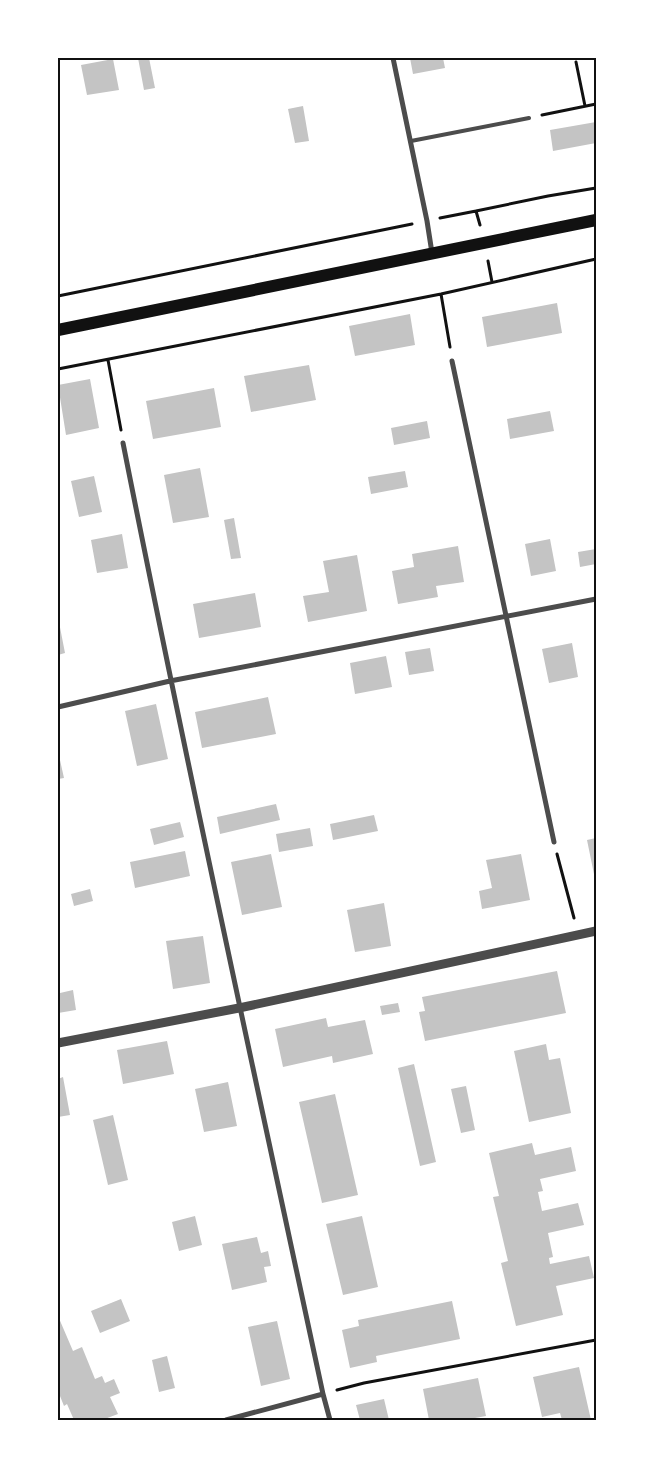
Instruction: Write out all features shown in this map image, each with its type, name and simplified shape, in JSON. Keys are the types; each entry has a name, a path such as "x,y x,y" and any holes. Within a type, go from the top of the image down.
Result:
{"main road":[{"path":"58,330 596,220"}],"street":[{"path":"393,58 427,221 432,254"},
{"path":"452,361 508,616 554,842"},
{"path":"123,443 170,681 239,1008 330,1420"},
{"path":"58,707 170,681 596,599"},
{"path":"58,1043 239,1008 596,931"},
{"path":"226,1420 323,1394"}],"lane":[{"path":"411,141 529,118"}],"path":[{"path":"576,62 585,106"},
{"path":"529,118 596,104"},
{"path":"548,196 596,188"},
{"path":"58,296 476,211"},
{"path":"58,369 441,294 596,259"},
{"path":"441,294 452,361"},
{"path":"108,360 123,443"},
{"path":"554,842 575,923"},
{"path":"323,1394 364,1383 596,1340"}],"building":[{"path":"138,58 149,58 155,88 144,90"},
{"path":"410,58 443,58 445,68 413,74"},
{"path":"113,59 119,90 87,95 81,65"},
{"path":"303,106 309,141 295,143 288,109"},
{"path":"596,122 596,143 553,151 550,130"},
{"path":"557,303 562,333 487,347 482,317"},
{"path":"410,314 415,345 355,356 349,326"},
{"path":"309,365 316,400 251,412 244,376"},
{"path":"90,379 99,428 66,435 58,385"},
{"path":"214,388 221,427 153,439 146,401"},
{"path":"550,411 554,431 510,439 507,419"},
{"path":"427,421 430,438 394,445 391,428"},
{"path":"200,468 209,517 173,523 164,475"},
{"path":"405,471 408,487 371,494 368,477"},
{"path":"94,476 102,512 79,517 71,481"},
{"path":"234,518 241,558 231,559 224,520"},
{"path":"122,534 128,568 97,573 91,540"},
{"path":"550,539 556,571 531,576 525,544"},
{"path":"458,546 464,582 436,586 438,597 398,604 392,571 414,567 412,554"},
{"path":"596,549 596,564 580,567 578,552"},
{"path":"357,555 367,611 308,622 303,596 329,592 323,561"},
{"path":"255,593 261,627 199,638 193,604"},
{"path":"58,617 65,653 58,655"},
{"path":"572,643 578,677 549,683 542,649"},
{"path":"430,648 434,671 409,675 405,652"},
{"path":"386,656 392,687 355,694 350,663"},
{"path":"268,697 276,734 202,748 195,712"},
{"path":"156,704 168,759 137,766 125,711"},
{"path":"58,751 64,778 58,779"},
{"path":"276,804 280,820 220,834 217,817"},
{"path":"374,815 378,831 333,840 330,824"},
{"path":"180,822 184,837 154,845 150,829"},
{"path":"310,828 313,846 279,852 276,834"},
{"path":"596,838 596,884 587,840"},
{"path":"185,851 190,876 135,888 130,862"},
{"path":"271,854 282,907 242,915 231,862"},
{"path":"521,854 530,900 482,909 479,891 492,888 486,860"},
{"path":"90,889 93,901 74,906 71,894"},
{"path":"384,903 391,946 355,952 347,910"},
{"path":"203,936 210,983 173,989 166,941"},
{"path":"557,971 566,1013 425,1041 419,1012 425,1011 422,997"},
{"path":"58,982 60,993 73,990 76,1010 58,1013"},
{"path":"398,1003 400,1012 382,1015 380,1006"},
{"path":"326,1018 328,1027 365,1020 373,1054 333,1063 332,1056 283,1067 275,1029"},
{"path":"167,1041 174,1074 123,1084 117,1050"},
{"path":"546,1044 549,1060 560,1058 571,1113 529,1122 514,1051"},
{"path":"414,1064 436,1162 420,1166 398,1068"},
{"path":"63,1077 70,1115 58,1117 58,1079"},
{"path":"228,1082 237,1126 204,1132 195,1089"},
{"path":"466,1086 475,1130 461,1133 451,1089"},
{"path":"335,1094 358,1195 322,1203 299,1102"},
{"path":"113,1115 128,1180 108,1185 93,1120"},
{"path":"532,1143 535,1155 571,1147 576,1171 540,1179 543,1191 538,1192 542,1211 578,1203 584,1225 548,1233 553,1257 549,1258 550,1264 589,1256 594,1278 556,1286 563,1315 516,1326 501,1263 508,1261 493,1197 499,1196 489,1153"},
{"path":"195,1216 202,1245 179,1251 172,1222"},
{"path":"362,1216 378,1287 343,1295 326,1224"},
{"path":"257,1237 261,1253 268,1251 271,1266 264,1267 267,1282 232,1290 222,1244"},
{"path":"121,1299 130,1321 100,1333 91,1311"},
{"path":"452,1301 460,1339 376,1356 377,1362 350,1368 342,1330 359,1326 358,1320"},
{"path":"58,1316 73,1351 82,1347 95,1379 102,1376 105,1383 114,1379 120,1393 110,1397 118,1414 102,1420 74,1420 67,1404 64,1406 58,1391"},
{"path":"277,1321 290,1379 261,1386 248,1327"},
{"path":"167,1356 175,1388 159,1392 152,1360"},
{"path":"579,1367 591,1420 562,1420 560,1413 542,1417 533,1377"},
{"path":"478,1378 486,1416 464,1420 429,1420 423,1389"},
{"path":"384,1399 389,1420 360,1420 356,1405"}]}
